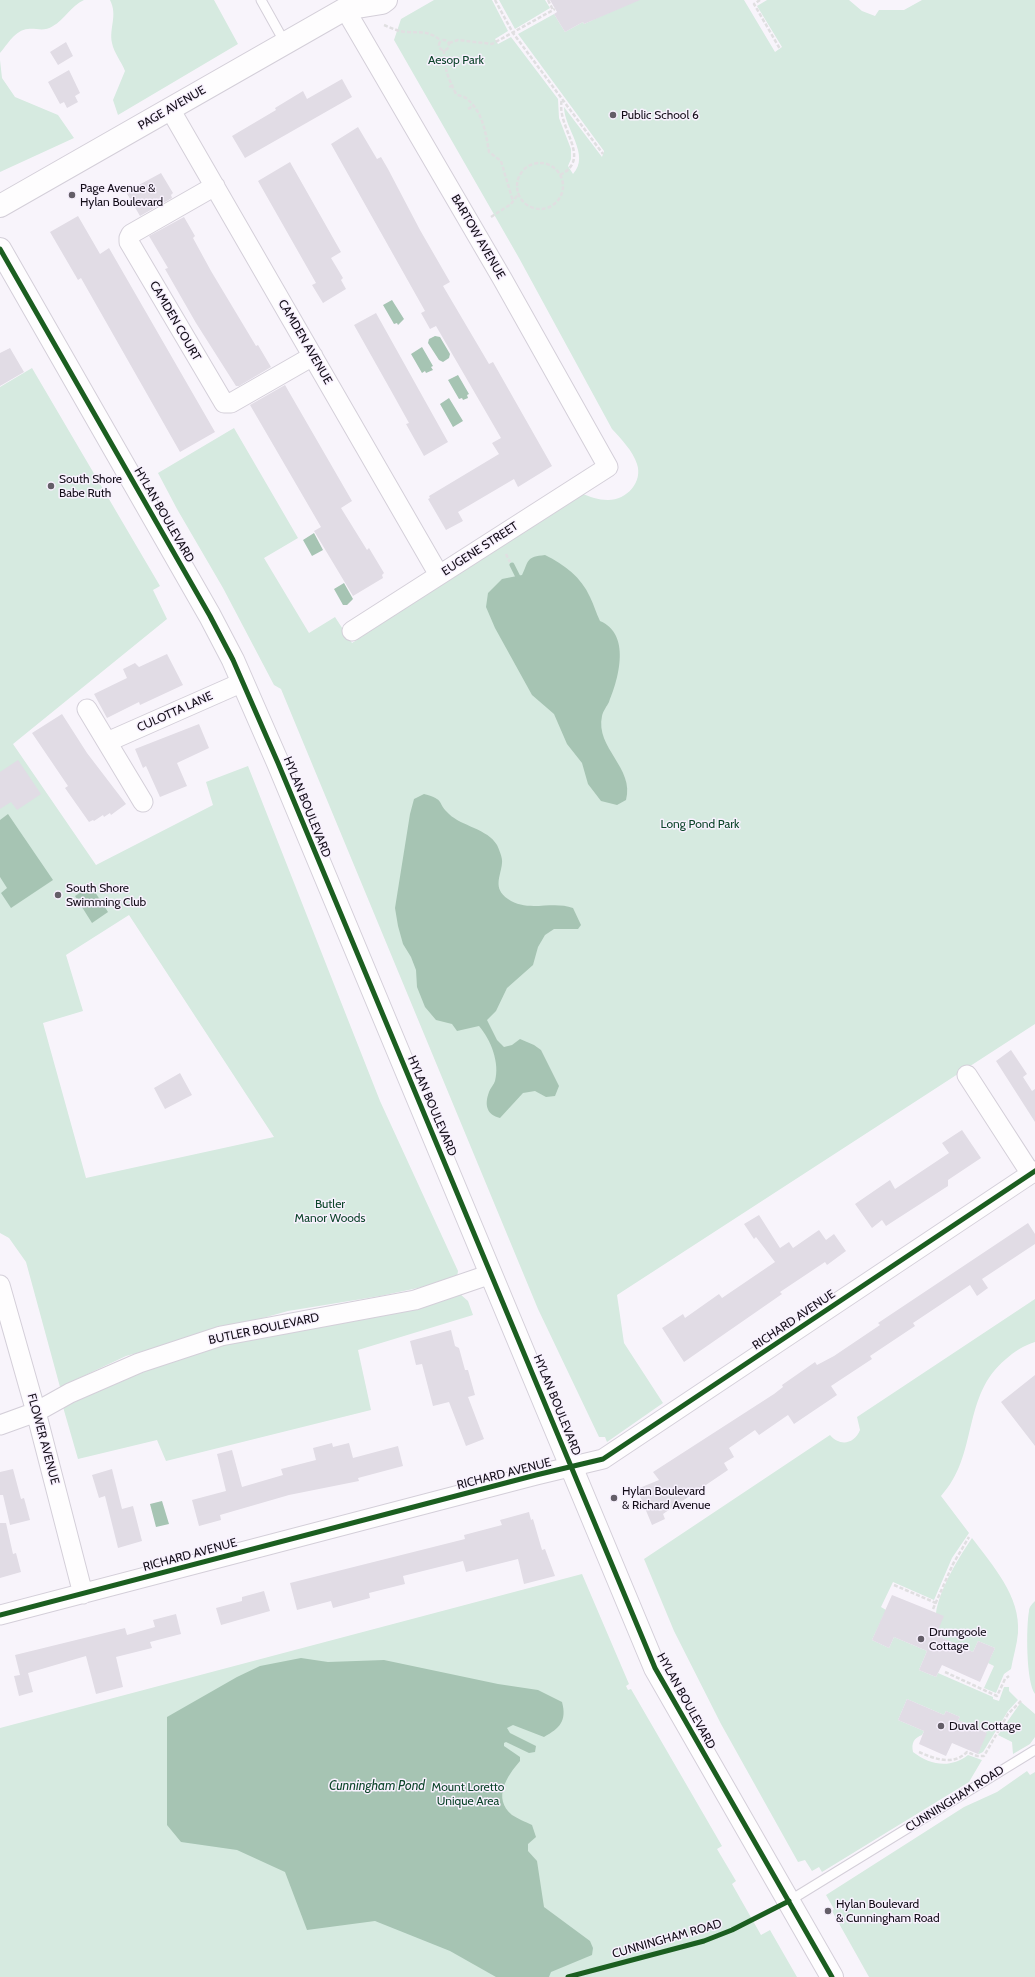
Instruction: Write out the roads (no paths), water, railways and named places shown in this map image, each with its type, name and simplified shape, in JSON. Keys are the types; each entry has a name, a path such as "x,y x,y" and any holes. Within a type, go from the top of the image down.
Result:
{"main road":[{"name":"PAGE AVENUE","path":"0,206 349,5 382,2 386,0"},
{"name":"HYLAN BOULEVARD","path":"0,249 200,598 243,682 274,752 655,1668 832,1977"}],"street":[{"name":"BARTOW AVENUE","path":"349,5 608,466"},
{"name":"CAMDEN AVENUE","path":"170,109 439,575"},
{"name":"CAMDEN COURT","path":"215,186 131,234 128,238 129,242 224,403 231,402 313,356"},
{"name":"EUGENE STREET","path":"352,631 608,466"},
{"name":"CULOTTA LANE","path":"107,742 243,682"},
{"path":"87,709 143,802"},
{"path":"967,1075 1033,1173"},
{"name":"RICHARD AVENUE","path":"0,1616 536,1475 593,1463 610,1456 1033,1173"},
{"name":"BUTLER BOULEVARD","path":"0,1425 36,1412 70,1393 139,1363 221,1336 289,1322 415,1300 491,1274"},
{"name":"FLOWER AVENUE","path":"0,1285 36,1412 83,1594"}],"lane":[{"path":"261,0 285,43"},
{"name":"CUNNINGHAM ROAD","path":"789,1901 1035,1750"}],"water":[{"path":"392,300 404,319 398,325 397,323 394,324 383,305"},
{"path":"435,336 440,337 450,354 449,358 443,362 439,360 428,343 429,339"},
{"path":"422,347 433,366 431,367 433,370 426,373 425,371 422,373 411,354"},
{"path":"458,375 469,394 467,395 468,398 463,400 462,398 459,399 448,380"},
{"path":"449,398 463,421 453,427 440,404"},
{"path":"314,533 323,550 312,556 303,540"},
{"path":"545,555 566,567 582,583 590,597 600,621 610,627 616,636 619,646 619,669 613,692 602,716 601,727 604,738 625,778 627,789 626,800 617,805 601,801 588,784 582,763 567,744 554,714 532,695 495,628 486,607 488,593 502,579 522,575 531,558"},
{"path":"344,583 353,599 347,605 343,605 334,589"},
{"path":"424,794 438,800 445,810 454,818 481,831 497,845 502,859 499,886 503,895 516,903 524,905 557,905 573,908 581,925 578,929 554,929 545,935 538,947 533,965 507,988 496,1011 487,1020 497,1040 504,1047 512,1045 520,1039 541,1050 559,1086 555,1096 546,1097 535,1091 523,1093 500,1118 489,1112 487,1105 489,1092 495,1081 496,1074 495,1059 491,1045 479,1026 457,1031 452,1024 436,1020 425,1007 417,987 416,970 411,957 403,944 398,926 395,908 410,814 414,799"},
{"path":"8,814 53,880 11,908 1,893 7,888 0,877 0,820"},
{"path":"91,886 108,912 92,923 75,896"},
{"path":"162,1501 169,1524 156,1527 150,1504"},
{"name":"Cunningham Pond","path":"301,1658 328,1662 384,1660 498,1684 538,1690 562,1702 564,1714 561,1723 544,1737 513,1725 507,1728 510,1733 536,1746 535,1752 529,1753 506,1742 504,1743 504,1746 520,1757 520,1761 506,1780 502,1794 503,1802 512,1815 532,1825 536,1837 528,1844 528,1851 537,1861 544,1907 590,1941 593,1948 592,1955 551,1972 549,1977 496,1977 450,1951 375,1921 307,1930 285,1872 237,1850 181,1842 167,1825 167,1717 237,1677 260,1666"}],"waterway":[{"path":"512,565 518,577"}],"place":[{"name":"Public School 6","path":"613,115"},
{"name":"Page Avenue & Hylan Boulevard","path":"72,195"},
{"name":"South Shore Babe Ruth","path":"51,486"},
{"name":"South Shore Swimming Club","path":"58,895"},
{"name":"Hylan Boulevard & Richard Avenue","path":"614,1498"},
{"name":"Drumgoole Cottage","path":"921,1639"},
{"name":"Duval Cottage","path":"941,1726"},
{"name":"Hylan Boulevard & Cunningham Road","path":"828,1911"}],"park label":[{"name":"Aesop Park","path":"456,60"},
{"name":"Long Pond Park","path":"700,824"},
{"name":"Butler Manor Woods","path":"330,1211"},
{"name":"Mount Loretto Unique Area","path":"468,1794"}]}
